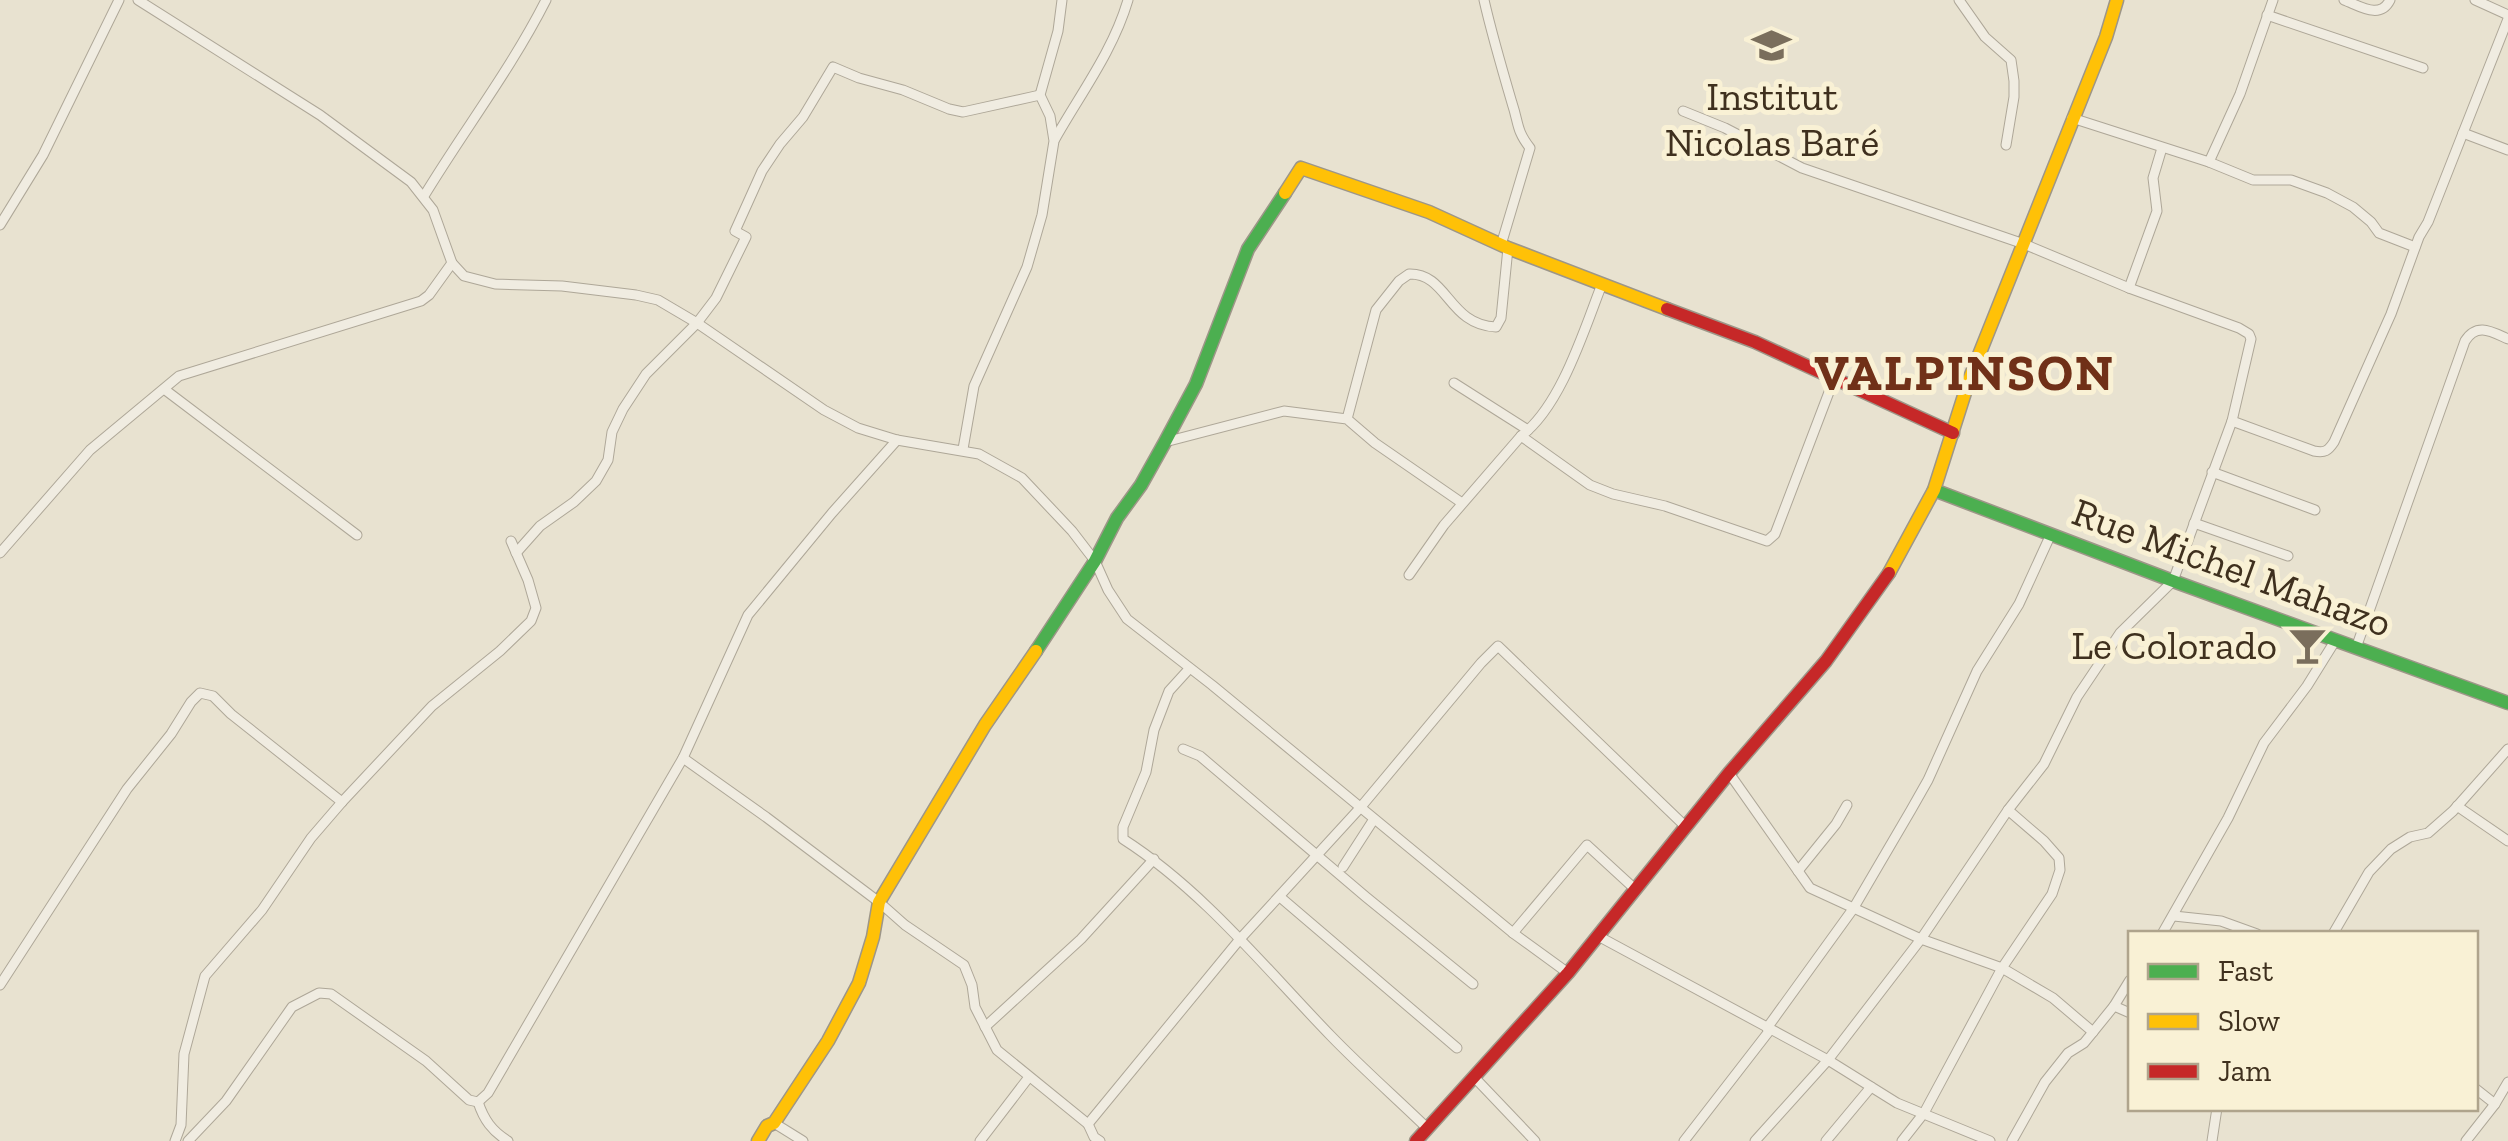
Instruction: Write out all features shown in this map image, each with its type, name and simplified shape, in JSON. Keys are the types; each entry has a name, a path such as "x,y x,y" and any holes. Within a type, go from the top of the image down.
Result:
{"street":[{"path":"0,225 43,155 119,0"},
{"path":"138,0 320,115 394,168 424,196 452,262 464,276 495,284 562,286 648,297 697,323 824,410 858,428 897,440 979,454 1022,478 1095,560 1127,619 1568,974"},
{"path":"424,196 526,39 546,0"},
{"path":"962,450 974,386 1032,253 1049,182 1054,140 1050,116 1040,95 1058,31 1062,0"},
{"path":"1054,140 1102,62 1128,0"},
{"path":"1348,419 1376,310 1409,274 1426,276 1461,315 1488,327 1496,327 1502,318 1505,246 1530,148 1517,131 1484,0"},
{"path":"1959,0 1984,38 2010,60 2014,97 2006,145"},
{"path":"1416,1141 1568,974 1826,661 1888,575 1934,490 1968,380 2106,37 2117,0"},
{"path":"2209,162 2240,94 2273,0"},
{"path":"2344,0 2374,12 2380,12 2390,0"},
{"path":"2232,421 2314,451 2328,450 2392,314 2507,22 2475,0"},
{"path":"2267,15 2423,68"},
{"path":"516,553 540,526 574,502 596,480 608,460 612,432 646,374 716,298 746,238 735,231 762,171 803,117 833,67 963,112 1040,95"},
{"path":"1684,111 1802,168 2024,244 2240,328 2251,339 2232,421 2173,581 2120,633 2077,698 2044,764 2008,810 1921,939 1828,1060 1754,1141"},
{"path":"2072,118 2253,180 2291,180 2326,193 2353,207 2379,234 2416,247"},
{"path":"2463,132 2508,150"},
{"path":"2129,288 2156,211 2153,178 2162,148"},
{"path":"758,1141 828,1040 859,982 879,902 984,725 1095,560 1165,442 1196,384 1248,248 1301,168 1429,212 1505,246 1755,342 1952,433"},
{"path":"0,553 90,450 179,376 421,302 452,262"},
{"path":"1409,575 1462,503 1524,433 1569,369 1602,284"},
{"path":"2356,648 2465,340 2473,330 2480,329 2508,338"},
{"path":"1454,384 1590,485 1767,541 1775,534 1834,379"},
{"path":"164,390 356,535"},
{"path":"1165,442 1284,411 1348,419 1374,443 1462,503"},
{"path":"478,1102 488,1094 683,758 748,615 897,440"},
{"path":"2212,472 2315,510"},
{"name":"Rue Michel Mahazo","path":"1934,490 2508,704"},
{"path":"2194,523 2288,556"},
{"path":"1684,1141 1853,909 1928,780 1977,671 2019,604 2051,534"},
{"path":"175,1141 181,1124 184,1054 205,976 262,910 311,838 342,802 432,706 531,621 536,608 511,542"},
{"path":"2164,931 2228,818 2264,743 2335,641"},
{"path":"1088,1124 1240,940 1360,808 1498,646 1686,828"},
{"path":"1189,669 1168,690 1154,730 1146,772 1123,827 1123,839 1154,859 1240,940 1427,1128"},
{"path":"0,985 127,788 200,694 213,696 342,802"},
{"path":"1183,749 1200,756 1473,984"},
{"path":"2334,931 2369,872 2391,849 2428,832 2508,749"},
{"path":"683,758 879,902 904,925 964,965 972,985 974,1007 997,1050 1088,1124 1095,1140"},
{"path":"1730,774 1810,888 1921,939 2002,968 2053,998 2093,1032"},
{"path":"1798,871 1848,805"},
{"path":"2457,806 2508,841"},
{"path":"1902,1141 1924,1113 2002,968 2052,894 2060,870 2059,858 2008,810"},
{"path":"1343,867 1374,819"},
{"path":"1513,933 1587,845 1636,890"},
{"path":"985,1027 1081,939 1154,859"},
{"path":"1280,897 1457,1048"},
{"path":"2174,916 2221,921 2249,931"},
{"path":"1598,936 1828,1060 1897,1103 1968,1137 1990,1141"},
{"path":"2012,1141 2045,1082 2093,1032 2128,983"},
{"path":"188,1141 226,1102 292,1007 319,993 331,994 426,1061 469,1100 478,1102"},
{"path":"2114,1006 2128,1012"},
{"path":"980,1141 1029,1076"},
{"path":"1474,1078 1535,1141"},
{"path":"2466,1141 2508,1082"},
{"path":"1826,1141 1871,1087"},
{"path":"2478,1091 2495,1104"},
{"path":"478,1102 495,1133 508,1141"},
{"path":"2212,1141 2217,1111"},
{"path":"774,1123 803,1141"}],"traffic: fast":[{"path":"1036,651 1165,442 1196,384 1248,249 1285,193"},
{"path":"1934,490 2508,703"}],"traffic: slow":[{"path":"1889,573 1934,490 1969,380 2106,37 2117,0"},
{"path":"1285,193 1301,168 1429,212 1508,248 1667,309"},
{"path":"758,1141 828,1041 859,983 879,902 985,725 1036,651"}],"traffic: jam":[{"path":"1667,309 1755,342 1953,433"},
{"path":"1416,1141 1568,973 1729,773 1826,661 1889,573"}],"place":[{"name":"Institut Nicolas Baré","path":"1772,46"},
{"name":"Le Colorado","path":"2307,645"}],"district":[{"name":"VALPINSON","path":"1965,373"}]}
